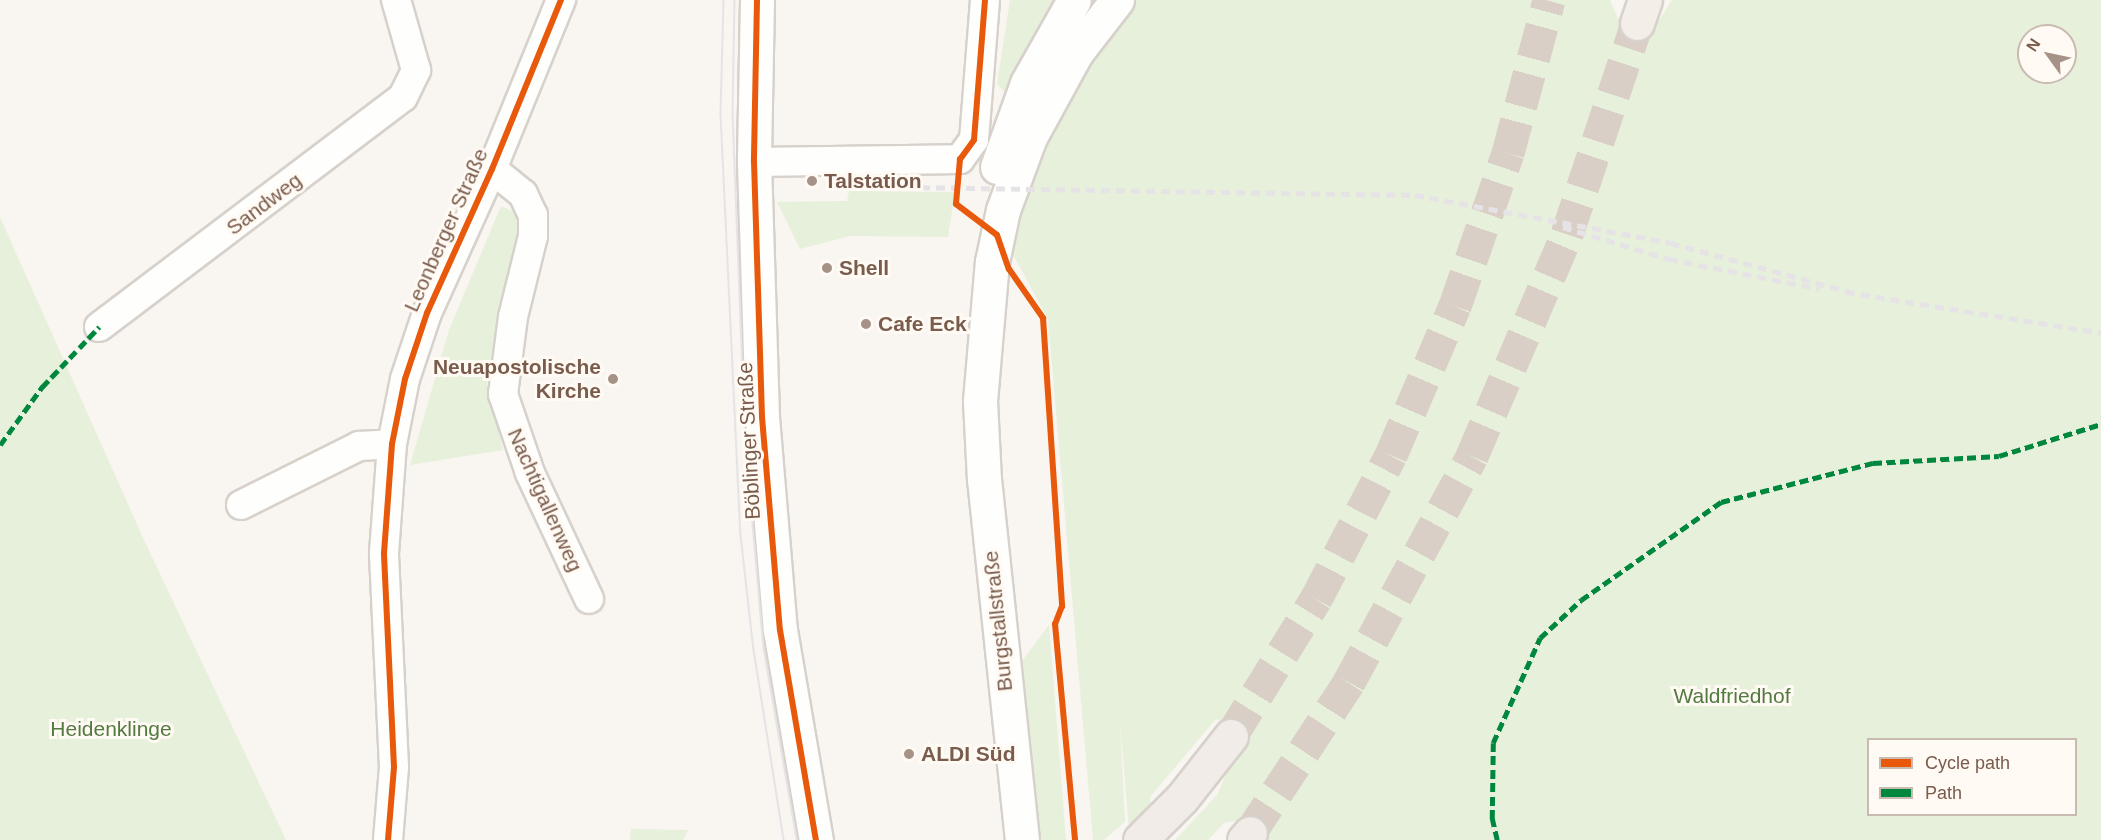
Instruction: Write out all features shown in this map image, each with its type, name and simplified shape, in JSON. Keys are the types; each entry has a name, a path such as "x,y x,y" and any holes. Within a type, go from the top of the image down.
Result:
{"highway":[{"path":"1140,840 1182,798 1231,736"}],"main road":[{"name":"Böblinger Straße","path":"757,0 754,162 762,417 780,630 816,840"},
{"name":"Burgstallstraße","path":"980,401 971,363 969,318 981,223 1023,94 1074,0"},
{"name":"Burgstallstraße","path":"1022,840 984,480 980,401 992,262 1010,188 1048,99 1076,53 1117,0"}],"street":[{"name":"Sandweg","path":"99,327 263,206 403,97 416,70 396,0"},
{"name":"Leonberger Straße","path":"388,840 394,767 384,553 392,444 405,379 427,313 492,169 561,0"},
{"path":"754,162 960,159 974,140 985,0"},
{"name":"Nachtigallenweg","path":"492,169 523,194 533,214 533,236 513,317 503,394 530,473 589,599"},
{"path":"241,505 359,446 392,444"}],"green space":[{"path":"1010,0 1055,0 1038,26 1008,96 997,84"},
{"name":"Waldfriedhof","path":"1129,0 1610,0 1618,19 1641,27 1660,19 1672,0 2101,0 2101,840 1253,840 1250,826 1241,820 1224,823 1208,840 1175,840 1217,795 1234,756 1233,729 1216,719 1150,797 1155,840 1130,840 1120,723 1125,822 1104,840 1093,840 1048,319 1010,249 1015,203 1072,82"},
{"path":"849,191 955,192 948,237 850,236 800,249 777,202 847,201"},
{"path":"501,206 513,211 522,232 503,300 487,385 503,450 410,465 449,330"},
{"name":"Heidenklinge","path":"0,217 144,540 286,840 0,840"},
{"path":"1049,625 1066,840 1036,840 1016,669"},
{"path":"631,829 688,830 683,840 630,840"}],"tunnel":[{"path":"1231,736 1316,599 1391,455 1455,306 1508,153 1549,0"},
{"path":"1250,833 1349,682 1472,456 1567,234 1637,23"}],"tram line":[{"path":"724,0 721,114 741,535 754,650 784,840"},
{"path":"735,0 733,114 746,447 764,648 797,840"}],"railway":[{"path":"846,186 1415,195 1671,243 1854,293"},
{"path":"1563,227 1669,259 1820,289"},
{"path":"1846,292 2101,333"}],"marked path":[{"path":"0,445 42,387 99,327"},
{"path":"1497,840 1492,819 1493,743 1540,638 1581,600 1721,502 1873,463 1999,456 2101,424"}],"cycle path":[{"path":"388,840 394,767 384,553 392,444 405,379 427,313 492,169 561,0"},
{"path":"757,0 754,162 762,417 780,630 816,840"},
{"path":"985,0 974,140 960,159 956,204 997,235 1009,269 1043,318 1062,606 1055,624 1075,840"}],"place":[{"name":"Talstation","path":"812,181"},
{"name":"Shell","path":"827,268"},
{"name":"Cafe Eck","path":"866,324"},
{"name":"Neuapostolische Kirche","path":"613,379"},
{"name":"ALDI Süd","path":"909,754"}]}
